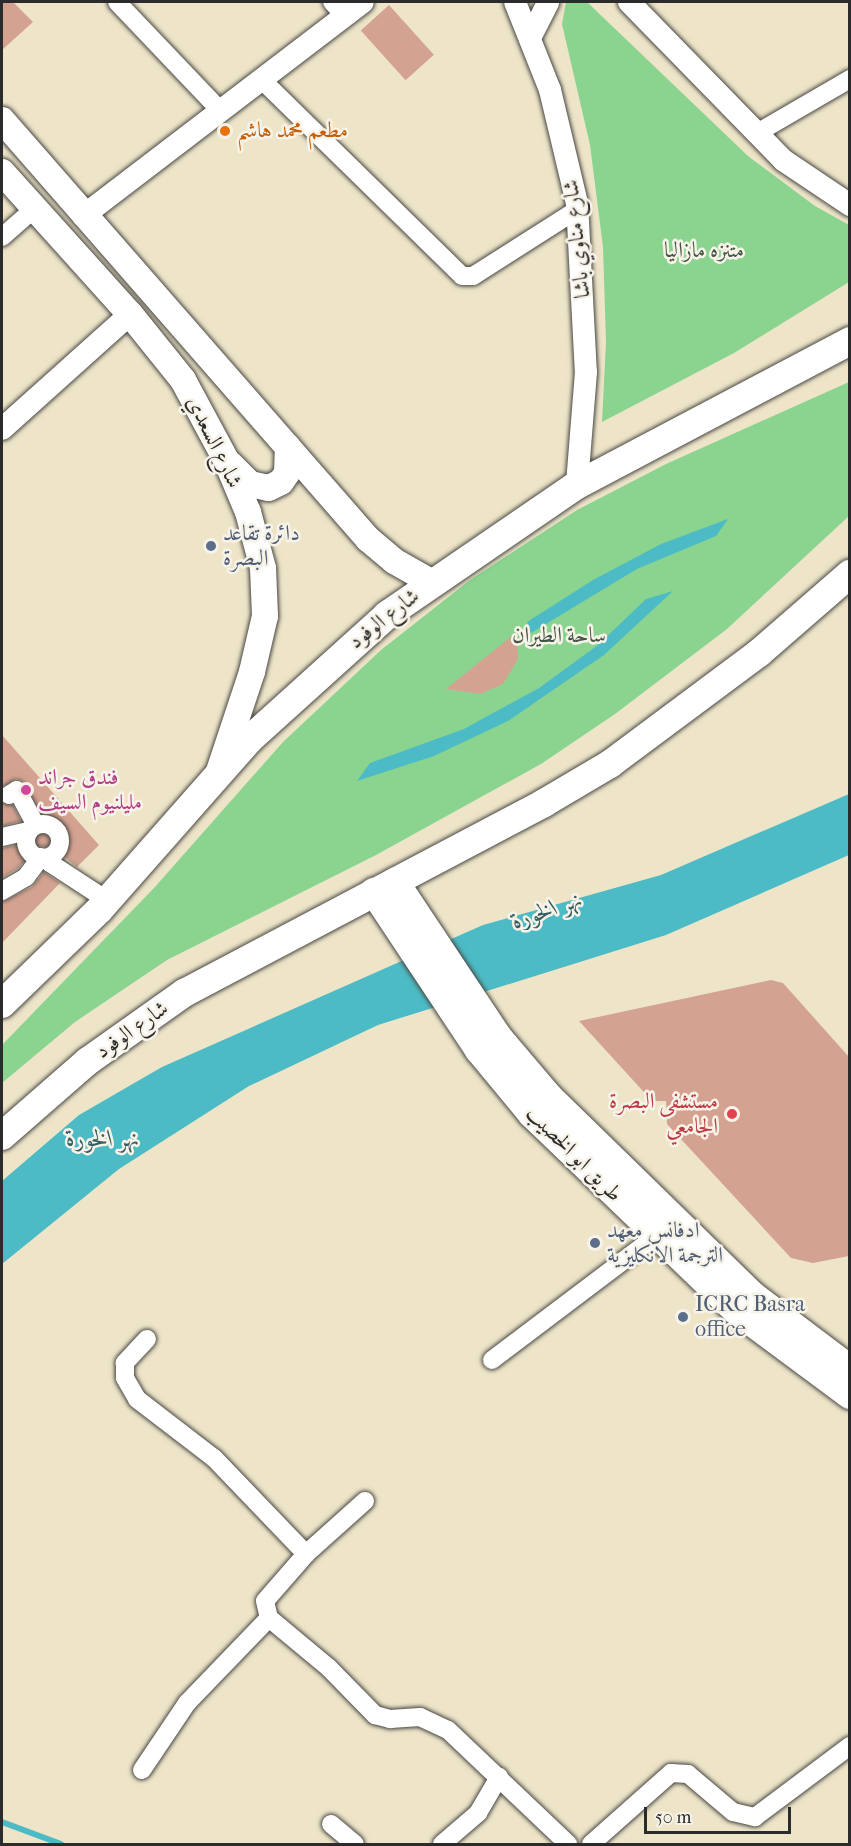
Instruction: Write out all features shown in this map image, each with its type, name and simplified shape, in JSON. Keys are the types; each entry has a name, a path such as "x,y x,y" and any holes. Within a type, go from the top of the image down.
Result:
{"main road":[{"name":"شارع السعدي","path":"2,120 83,216 380,550 431,582"},
{"name":"شارع السعدي","path":"2,171 130,314 183,380 226,460 248,512 266,592 260,643 219,771"},
{"name":"شارع الوفود","path":"2,1004 108,901 219,771 338,655 431,582 577,485 849,341"},
{"path":"226,460 250,484 269,488 281,482 287,472 288,447"},
{"name":"شارع الوفود","path":"2,1136 88,1061 184,993 610,764 759,653 849,574"},
{"name":"طريق ابو الخصيب","path":"384,887 465,1008 520,1100 656,1236 776,1342 849,1395"},
{"name":"طريق ابو الخصيب","path":"465,1008 548,1096 716,1262 789,1326 849,1370"}],"street":[{"path":"117,2 220,110"},
{"path":"83,216 261,79 338,9 363,2"},
{"name":"شارع مناوي باشا","path":"515,2 531,36 566,147 578,209 586,372 577,485"},
{"path":"531,36 548,2"},
{"path":"629,2 783,160 849,205"},
{"path":"261,79 462,276 473,276 578,209"},
{"path":"757,134 849,79"},
{"path":"2,237 34,208"},
{"path":"2,429 130,314"},
{"path":"9,795 17,790 33,828 28,847 108,901"},
{"path":"2,837 46,824 59,834 60,844 26,878 2,891"},
{"path":"492,1360 656,1236"},
{"path":"147,1339 124,1363 125,1378 137,1399 214,1458 306,1554"},
{"path":"365,1501 306,1554 266,1600 269,1618 329,1668 375,1715 430,1720 448,1730 568,1845"},
{"path":"142,1770 187,1702 269,1618"},
{"path":"591,1845 671,1773 688,1774 733,1812 755,1817 849,1746"},
{"path":"442,1845 478,1813 499,1777"},
{"path":"331,1824 355,1845"}],"green space":[{"name":"متنزه مازاليا","path":"566,2 587,2 748,156 815,206 849,225 849,282 734,353 602,422 606,342 603,247 590,145 562,24"},
{"name":"ساحة الطيران","path":"849,382 849,516 727,629 615,714 541,764 376,855 167,960 75,1022 2,1083 2,1045 154,888 283,742 381,650 470,580 577,510 666,464"}],"water":[{"path":"728,519 716,536 637,569 531,633 527,622 593,580 661,544"},
{"path":"673,591 604,655 508,721 434,756 357,781 370,763 464,729 539,688 598,645 646,599"},
{"name":"نهر الخورة","path":"849,794 849,855 666,935 378,1025 249,1086 119,1169 2,1264 2,1181 79,1115 162,1067 483,925 661,875"}],"building":[{"path":"2,2 13,2 33,22 2,50"},
{"path":"389,5 434,55 406,80 361,30"},
{"path":"517,632 518,659 503,684 480,694 446,689"},
{"path":"2,735 99,845 77,867 53,847 37,846 18,868 2,878 2,848 32,842 47,825 23,781 16,779 2,787"},
{"path":"2,803 13,805 21,821 2,826"},
{"path":"44,872 60,883 2,943 2,902 32,887"},
{"path":"771,980 783,983 849,1057 849,1256 813,1263 791,1258 667,1124 666,1101 652,1101 579,1021"}],"waterway":[{"path":"2,1822 61,1844"}],"place":[{"name":"مطعم محمد هاشم","path":"225,131"},
{"name":"دائرة تقاعد البصرة","path":"211,546"},
{"name":"فندق جراند مليلنيوم السيف","path":"26,790"},
{"name":"مستشفى البصرة الجامعي","path":"732,1114"},
{"name":"ادفانس معهد الترجمة الانكليزية","path":"595,1243"},
{"name":"ICRC Basra office","path":"683,1317"}]}
